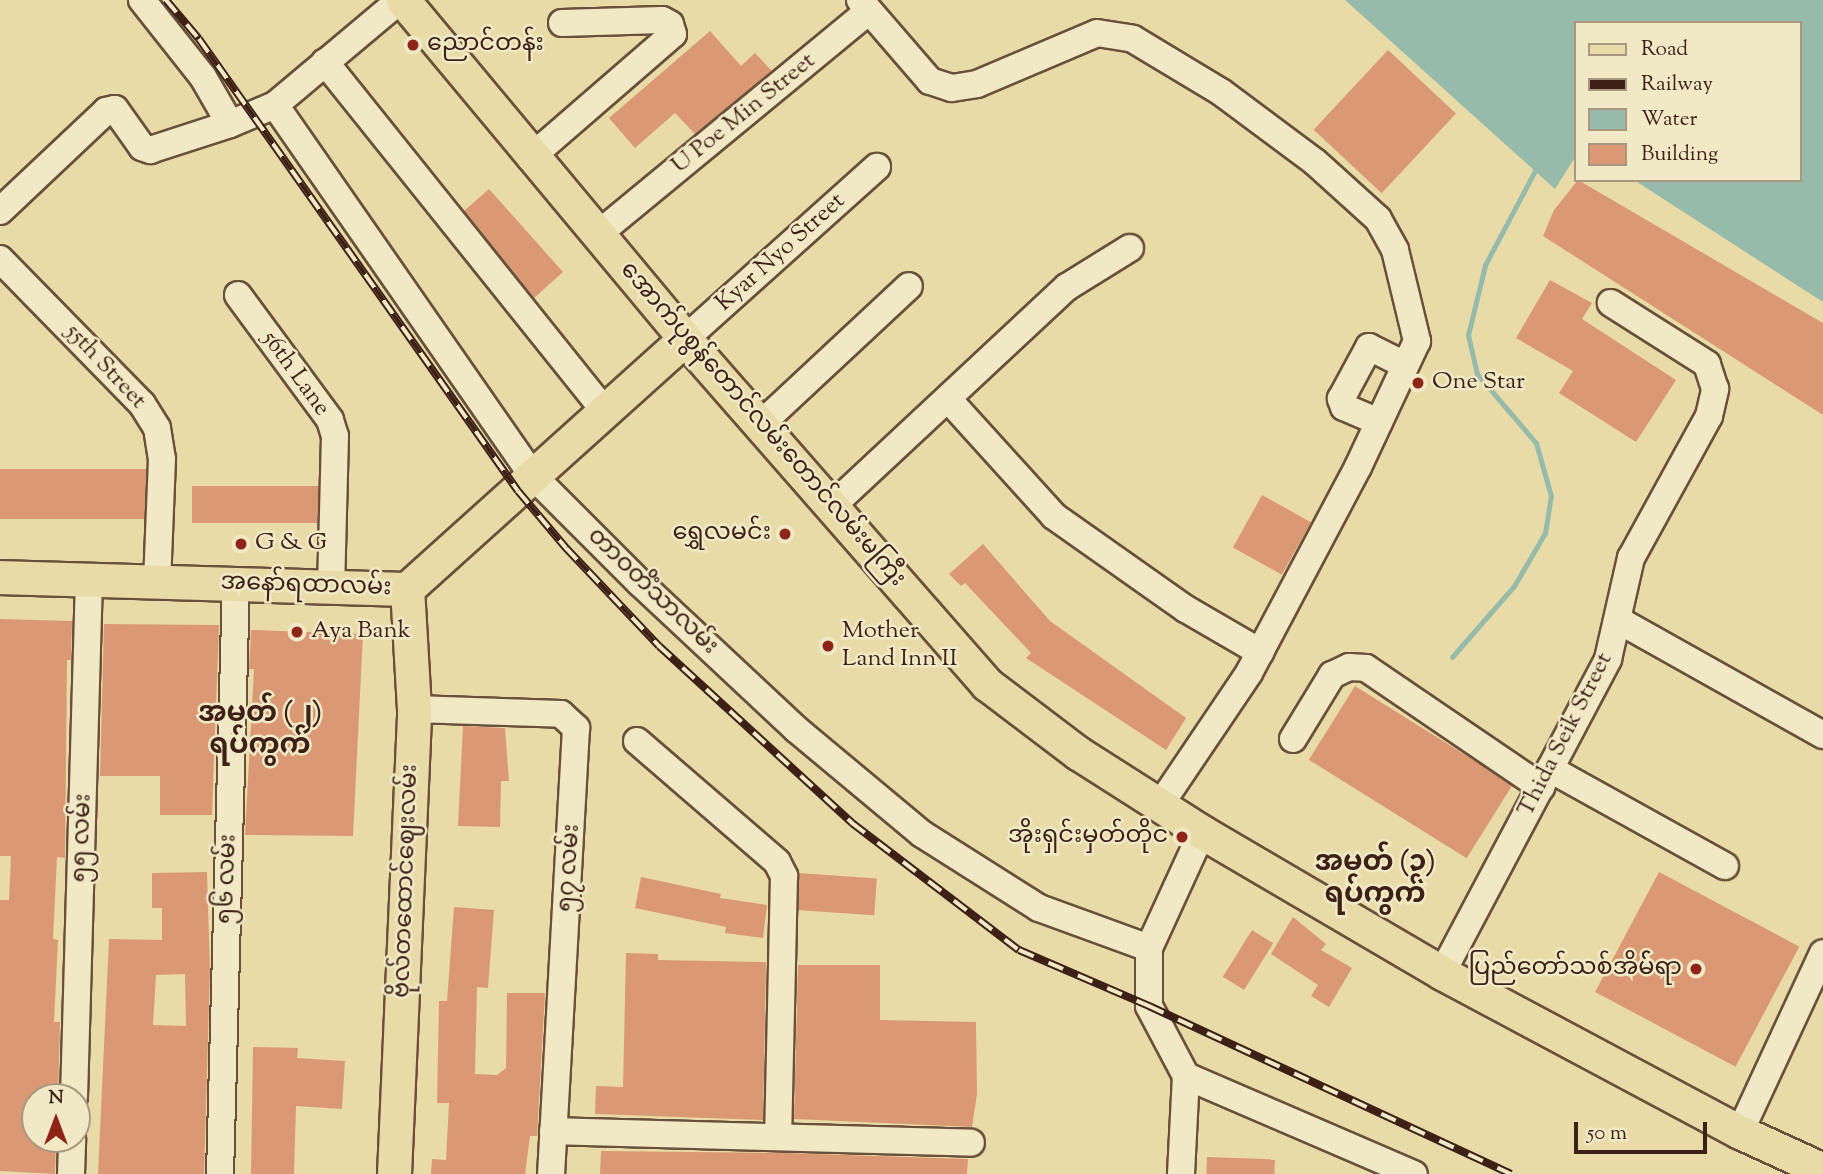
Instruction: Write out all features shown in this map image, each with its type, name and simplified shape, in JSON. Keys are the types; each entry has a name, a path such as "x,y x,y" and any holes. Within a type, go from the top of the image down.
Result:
{"main road":[{"name":"အောက်ပုစွန်တောင်လမ်းတောင်လမ်းမကြီး","path":"401,0 530,158 609,225 685,339 988,684 1078,753 1202,832 1442,973 1740,1132 1823,1170"},
{"name":"အနော်ရထာလမ်း","path":"0,577 407,589 685,339"},
{"name":"ဗိုလ်တထောင်ဈေးလမ်း","path":"394,1174 414,709 407,589"}],"street":[{"path":"142,0 203,77 230,124"},
{"path":"0,211 106,111 115,109 142,147 150,150 230,124 275,105 401,0"},
{"path":"864,6 930,81 952,88 978,84 1083,37 1112,33 1133,39 1221,92 1315,162 1378,219 1395,250 1417,341 1379,422 1260,652 1160,805"},
{"name":"U Poe Min Street","path":"609,225 864,6"},
{"path":"530,158 673,34 670,24 662,20 562,23"},
{"path":"326,62 606,412"},
{"name":"တာဝတိံသာလမ်း","path":"275,105 534,477 640,583 796,729 922,834 1039,908 1149,948"},
{"name":"Kyar Nyo Street","path":"685,339 877,167"},
{"path":"832,506 1067,287 1130,248"},
{"name":"55th Street","path":"0,259 142,404 157,428 162,459 157,581"},
{"path":"761,424 909,286"},
{"name":"56th Lane","path":"238,295 330,420 335,436 331,586"},
{"name":"Thida Seik Street","path":"1442,973 1608,659 1631,558 1709,416 1715,389 1707,364 1611,303"},
{"path":"1379,422 1344,407 1341,399 1369,347 1405,365"},
{"path":"948,398 1054,516 1186,609 1260,652"},
{"name":"၅၅ လမ်း","path":"74,1083 89,580"},
{"name":"၅၆ လမ်း","path":"220,1174 236,584"},
{"path":"1618,621 1823,735"},
{"path":"1293,739 1332,675 1349,667 1366,668 1545,778 1725,866"},
{"name":"၅၇ လမ်း","path":"414,709 561,714 576,728 551,1174"},
{"path":"637,741 777,862 784,876 778,1137"},
{"path":"1181,1174 1186,1076 1149,1006 1149,948 1202,832"},
{"path":"1740,1132 1823,953"},
{"path":"1186,1076 1414,1174"},
{"path":"553,1131 971,1143"},
{"path":"71,1174 72,1153"}],"water":[{"path":"1345,0 1823,0 1823,302 1637,182 1802,182 1802,21 1574,21 1574,159 1555,189"}],"building":[{"path":"710,31 741,66 755,53 772,71 695,134 675,113 635,148 609,118"},
{"path":"1388,50 1456,113 1382,193 1314,130"},
{"path":"1576,182 1581,182 1823,323 1823,415 1543,236 1554,210"},
{"path":"489,189 563,272 534,298 464,211"},
{"path":"1550,280 1592,303 1582,319 1676,380 1636,442 1559,393 1573,371 1516,338"},
{"path":"0,469 146,469 146,519 0,519"},
{"path":"192,486 318,486 318,523 192,523"},
{"path":"1262,495 1311,522 1282,575 1233,547"},
{"path":"983,544 1050,621 1186,718 1166,750 1026,658 1031,653 965,583 961,586 949,574"},
{"path":"0,619 72,621 71,660 67,660 65,858 57,857 53,939 58,940 54,1022 60,1022 58,1083 21,1083 21,1153 56,1153 55,1174 0,1171 0,900 9,900 11,856 0,856"},
{"path":"104,624 219,625 212,815 160,815 160,776 100,776"},
{"path":"251,630 363,634 353,836 245,835 254,669 249,669"},
{"path":"1355,686 1513,785 1467,858 1309,760"},
{"path":"463,726 505,728 509,781 501,781 500,827 458,826"},
{"path":"207,872 210,970 204,1174 98,1174 109,939 162,940 162,908 152,908 152,873","holes":["185,974 186,1026 153,1025 156,975"]},
{"name":"ပြည်တော်သစ်အိမ််ရာ","path":"1659,872 1799,947 1736,1067 1595,992"},
{"path":"799,873 877,878 874,915 796,910"},
{"path":"641,877 721,894 720,898 767,905 763,938 725,933 726,927 635,908"},
{"path":"454,907 494,910 488,988 477,987 475,1074 497,1075 506,1068 507,993 545,993 537,1136 530,1136 525,1174 431,1174 432,1159 446,1160 449,1103 437,1103 439,1001 447,1001"},
{"path":"1293,917 1326,944 1321,950 1352,968 1329,1007 1311,996 1318,985 1271,954"},
{"path":"1252,930 1273,943 1244,990 1223,977"},
{"path":"626,953 658,954 658,960 766,962 763,1120 595,1114 596,1086 623,1087"},
{"path":"798,965 880,965 880,1020 976,1022 977,1094 972,1127 794,1119"},
{"path":"253,1047 298,1048 297,1058 345,1061 342,1109 296,1106 294,1174 251,1174"},
{"path":"601,1151 968,1159 967,1174 600,1174"},
{"path":"1207,1157 1275,1159 1274,1174 1206,1174"}],"waterway":[{"path":"1452,657 1514,586 1545,533 1551,496 1536,443 1477,374 1468,335 1485,265 1538,165"}],"railway":[{"path":"166,0 199,39 518,491 566,548 659,646 852,823 1019,950 1149,1006 1511,1174"}],"place":[{"name":"ညောင်တန်း","path":"413,45"},
{"name":"One Star","path":"1418,383"},
{"name":"ရွှေလမင်း","path":"785,534"},
{"name":"G & G","path":"241,544"},
{"name":"Aya Bank","path":"297,632"},
{"name":"Mother Land Inn II","path":"828,646"},
{"name":"အိုးရှင်းမှတ်တိုင","path":"1182,837"},
{"name":"ပြည်တော်သစ်အိမ််ရာ","path":"1696,969"}],"district":[{"name":"အမှတ် (၂) ရပ်ကွက်","path":"260,730"},
{"name":"အမှတ် (၃) ရပ်ကွက်","path":"1375,879"}]}
